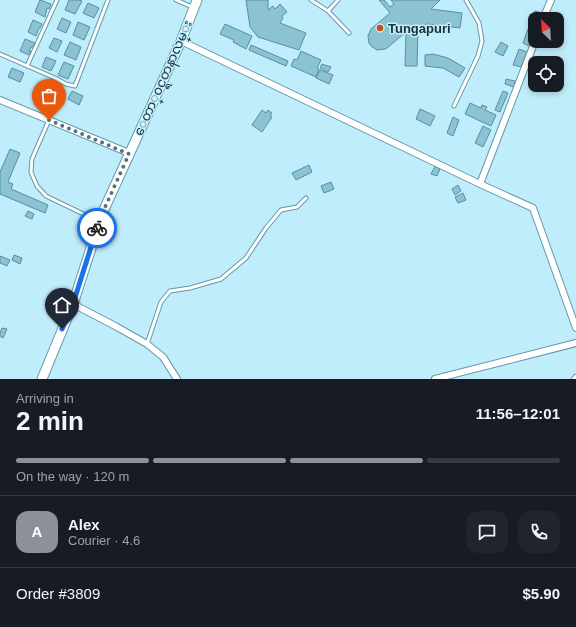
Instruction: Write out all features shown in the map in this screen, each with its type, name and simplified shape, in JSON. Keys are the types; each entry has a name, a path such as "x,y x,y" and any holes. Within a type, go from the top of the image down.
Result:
{"main road":[{"name":"ေတာ္၀င္ရတနာလမ္း","path":"42,379 73,304 100,221 181,41 196,4"}],"street":[{"path":"547,12 551,0"},
{"path":"181,41 533,208 576,328"},
{"path":"480,184 532,48"},
{"path":"0,100 129,154"},
{"path":"73,304 147,344 163,357 177,379"},
{"path":"434,379 576,343"}],"lane":[{"path":"27,66 57,0"},
{"path":"0,54 66,84 75,86 108,0"},
{"path":"176,0 196,4"},
{"path":"311,0 328,11 349,33"},
{"path":"328,11 338,0"},
{"path":"454,106 478,56 482,41 479,23 466,0"},
{"path":"49,120 32,159 31,172 37,186 46,196 100,221"},
{"path":"147,344 161,302 170,291 190,288 221,278 246,258 266,228 281,210 297,207 306,198"}],"building":[{"path":"40,0 51,4 49,9 47,8 45,17 35,12"},
{"path":"69,0 82,1 75,14 65,10"},
{"path":"246,0 268,0 268,10 273,6 275,9 280,4 287,12 282,16 283,18 280,23 306,33 299,50 258,37 250,27"},
{"path":"379,0 384,0 390,7 394,4 391,0 440,0 431,9 462,13 460,28 426,24 418,31 417,66 405,66 406,32 385,49 377,50 369,43 368,36 371,29 390,13"},
{"path":"88,3 99,8 94,18 83,13"},
{"path":"62,18 71,22 66,33 57,29"},
{"path":"33,20 42,24 36,36 28,32"},
{"path":"78,22 90,27 84,40 73,35"},
{"path":"225,24 252,36 246,49 233,42 234,40 220,34"},
{"path":"528,29 528,46 523,43"},
{"path":"54,38 62,41 57,52 49,48"},
{"path":"25,39 35,43 29,51 31,51 29,55 20,51"},
{"path":"70,42 81,47 76,60 64,55"},
{"path":"501,42 508,46 503,56 495,52"},
{"path":"251,45 288,61 286,66 249,50"},
{"path":"519,49 527,52 521,67 513,65"},
{"path":"301,51 321,60 317,68 319,69 316,77 291,66 294,59 297,60"},
{"path":"433,54 448,58 465,68 459,77 443,68 425,66 425,55"},
{"path":"46,57 56,61 51,71 42,67"},
{"path":"64,62 74,66 68,79 58,75"},
{"path":"322,64 331,67 328,72 320,68"},
{"path":"12,68 24,73 20,82 8,77"},
{"path":"320,70 333,75 329,84 316,78"},
{"path":"506,79 515,81 514,87 505,84"},
{"path":"50,82 61,87 58,95 47,90"},
{"path":"72,91 83,96 79,105 68,99"},
{"path":"503,91 508,93 500,112 495,110"},
{"path":"470,103 481,108 482,105 487,107 485,110 496,115 491,126 465,114"},
{"path":"420,109 435,116 430,126 416,119"},
{"path":"262,110 266,113 268,110 272,113 270,116 272,117 262,132 252,125"},
{"path":"453,117 459,120 453,136 447,133"},
{"path":"483,126 491,130 483,147 475,143"},
{"path":"10,149 20,153 8,182 13,184 11,189 48,205 45,213 0,194 0,172"},
{"path":"309,165 312,172 296,180 292,173"},
{"path":"435,166 440,169 437,176 431,174"},
{"path":"331,182 334,189 324,193 321,186"},
{"path":"458,185 461,191 455,195 452,189"},
{"path":"463,193 466,200 458,203 455,197"},
{"path":"28,211 34,214 32,219 25,216"},
{"path":"14,255 22,258 20,264 12,260"},
{"path":"0,256 10,260 7,266 0,263"},
{"path":"2,328 7,329 3,338 0,336"}],"way so far":[{"path":"49,120 129,154 97,228"}],"place":[{"name":"Tungapuri","path":"380,28"}],"route":[{"path":"62,329 73,304 97,228"}]}
